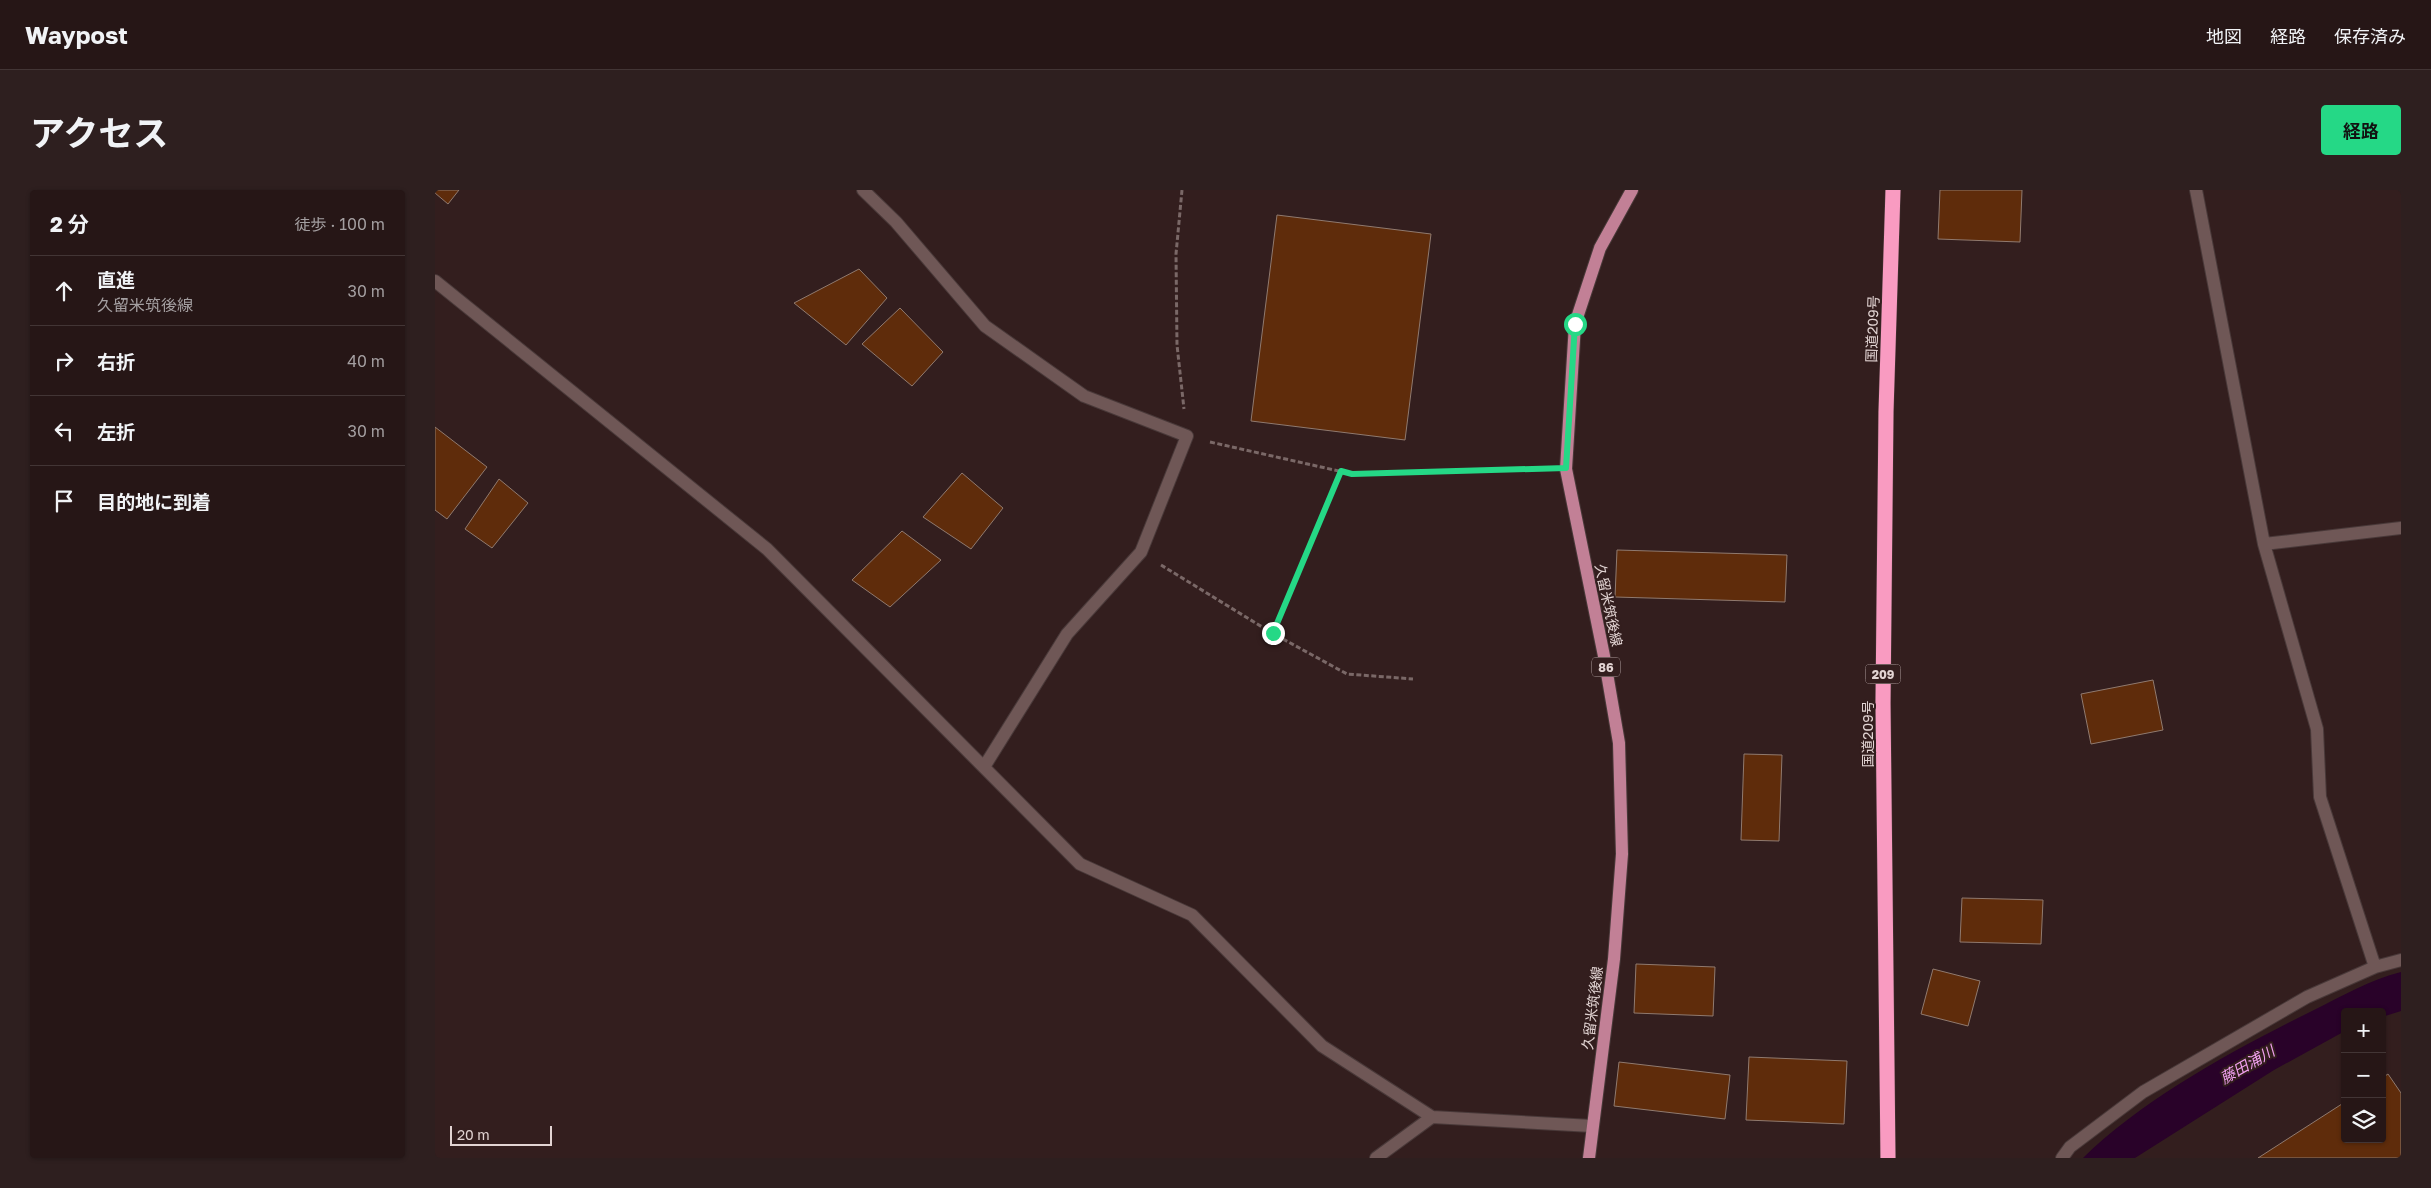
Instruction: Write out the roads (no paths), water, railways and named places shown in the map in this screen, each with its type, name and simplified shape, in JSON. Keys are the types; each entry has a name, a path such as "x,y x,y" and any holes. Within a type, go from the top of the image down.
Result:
{"highway":[{"name":"国道209号","path":"1888,1158 1883,693 1886,412 1893,190"}],"main road":[{"name":"久留米筑後線","path":"1589,1158 1614,959 1622,854 1619,753 1605,656 1566,468 1575,324 1601,248 1632,190"}],"street":[{"path":"863,190 895,222 985,326 1084,396 1187,436 1141,552 1067,634 983,767"},
{"path":"2196,190 2264,544 2317,729 2319,798 2375,967"},
{"path":"435,281 767,549 1080,864 1192,915 1321,1046 1433,1117 1593,1126"},
{"path":"2264,544 2401,528"},
{"path":"2062,1158 2070,1147 2143,1092 2307,997 2375,967 2401,960"},
{"path":"1375,1158 1433,1117"}],"water":[{"name":"藤田浦川","path":"2401,972 2401,1011 2386,1016 2386,1008 2341,1008 2341,1033 2274,1070 2135,1158 2083,1158 2134,1115 2193,1076 2284,1025 2378,979"}]}
